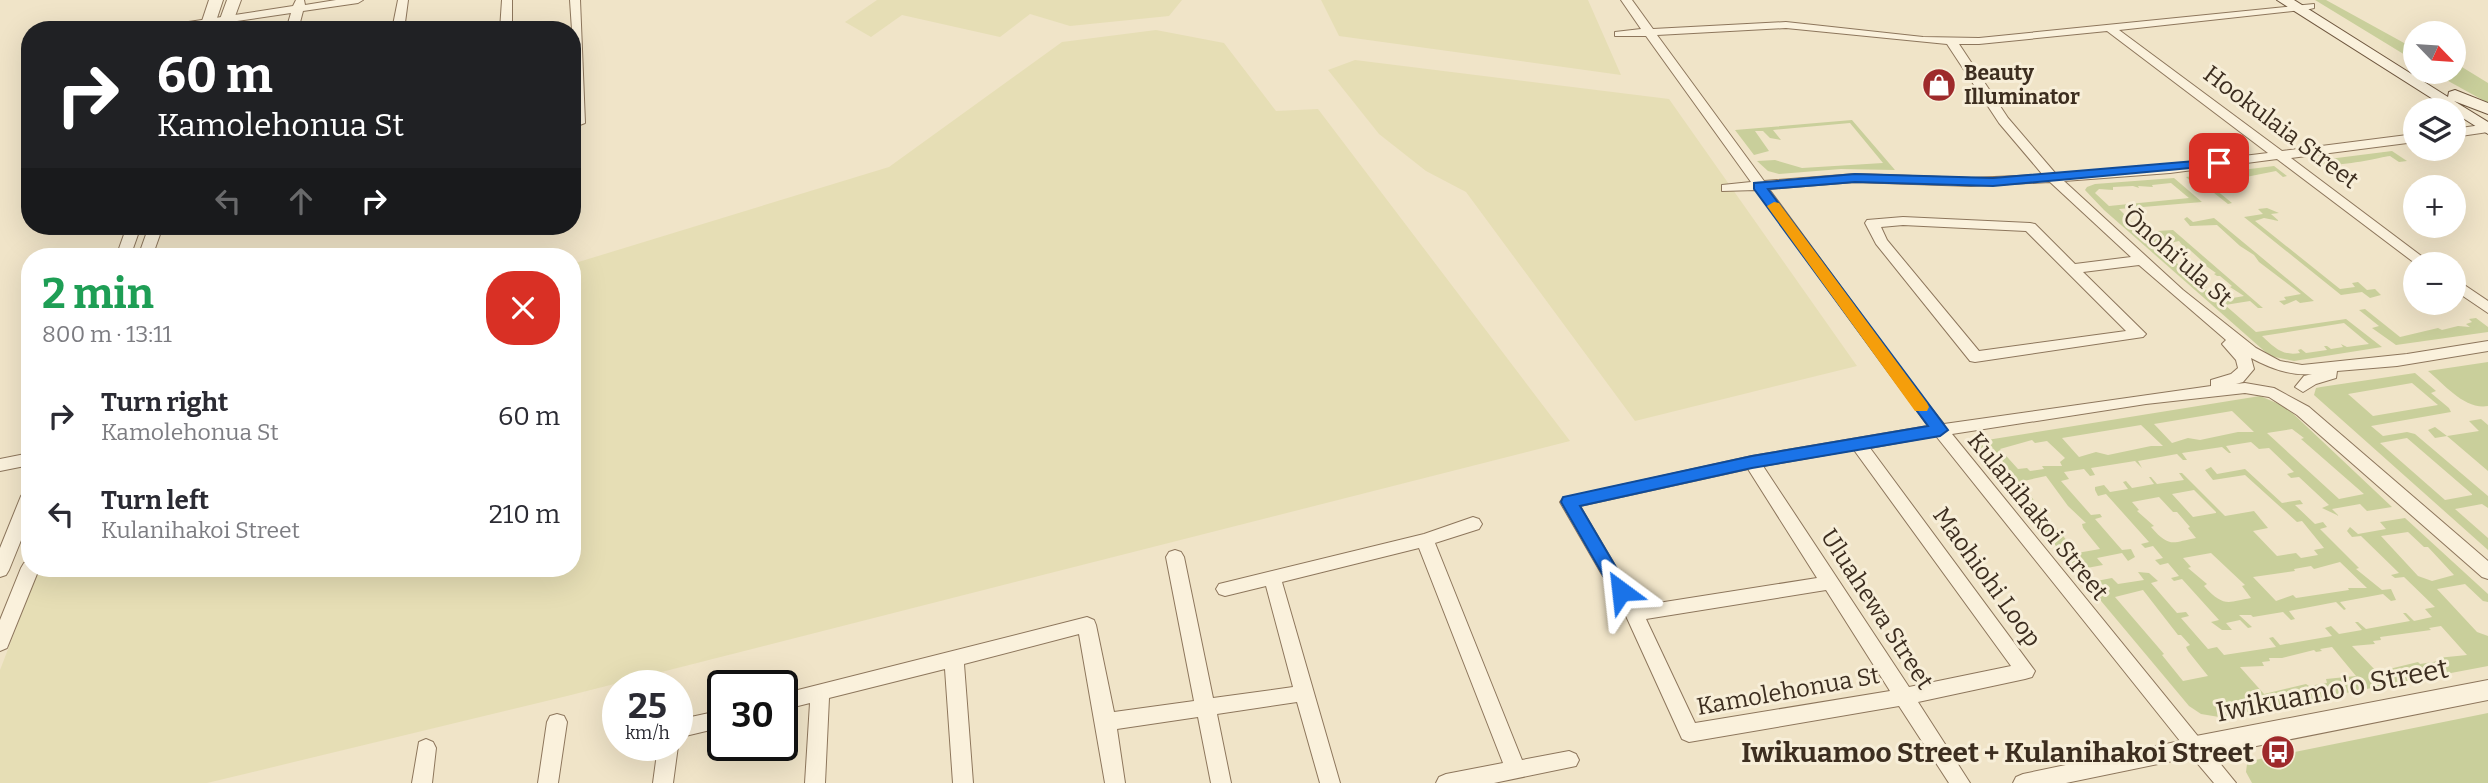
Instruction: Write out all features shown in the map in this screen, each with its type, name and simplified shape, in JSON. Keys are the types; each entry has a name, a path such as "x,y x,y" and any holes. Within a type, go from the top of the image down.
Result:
{"main road":[{"path":"2298,3 2403,64"},
{"path":"2298,3 2488,125"},
{"path":"2437,84 2488,125"},
{"path":"2451,93 2488,109"}],"street":[{"path":"209,21 216,0"},
{"path":"226,21 234,0"},
{"path":"237,21 299,5 358,0"},
{"path":"399,21 402,0"},
{"path":"506,21 507,0"},
{"path":"575,0 576,21"},
{"name":"Kulanihakoi Street","path":"1626,0 1759,186 1940,430 2226,783"},
{"path":"1619,34 1786,25 1951,41 1999,40 2298,3"},
{"name":"Hookulaia Street","path":"2110,27 2409,252"},
{"name":"‘Ōnohi‘ula St","path":"1951,41 2003,120 2053,178 2178,293 2246,348 2276,365"},
{"path":"2466,130 2488,125"},
{"path":"1727,188 1855,178 1982,182 2053,178 2170,169 2403,140"},
{"path":"1903,221 2030,226 2072,269 2138,334 1975,357 1881,241 1872,223 1903,221"},
{"path":"2072,269 2141,260"},
{"path":"2466,292 2488,308"},
{"path":"2178,293 2241,355 2248,378 2303,411 2488,572"},
{"path":"2276,365 2302,370 2405,359 2488,346"},
{"path":"2272,393 2292,396 2319,377 2405,359"},
{"name":"Kamolehonua St","path":"2146,399 2229,381 2239,377 2253,363 2276,365"},
{"path":"2276,365 2298,377 2307,403 2394,488"},
{"name":"Kamolehonua St","path":"1902,697 1689,733 1634,614 1569,502 1752,462 1940,430 2146,399 2245,388 2272,393"},
{"name":"Maohiohi Loop","path":"1859,445 2025,671 1902,697"},
{"path":"0,465 21,461"},
{"name":"Uluahewa Street","path":"1752,462 1960,783"},
{"path":"0,570 21,518"},
{"path":"1225,589 1425,540 1473,524"},
{"path":"1425,540 1516,770"},
{"path":"1175,557 1221,783"},
{"path":"0,643 26,577"},
{"path":"1272,577 1330,783"},
{"path":"1634,614 1828,583"},
{"path":"798,698 1087,625 1115,783"},
{"path":"954,659 962,783"},
{"name":"Iwikuamo'o Street","path":"2023,783 2488,690"},
{"path":"815,783 820,693"},
{"path":"1106,722 1305,693"},
{"path":"548,783 556,722"},
{"path":"422,783 426,748"},
{"path":"1446,783 1569,760"},
{"path":"663,783 666,761"}],"shaded area":[{"path":"877,0 1182,0 1169,16 1070,26 1030,14 1000,37 902,15 871,37 845,22"},
{"path":"1321,0 1588,0 1621,75 1339,36"},
{"path":"1156,30 1224,43 1276,111 1318,109 1570,441 669,670 602,670 602,687 207,783 0,783 0,670 36,577 581,577 581,261 889,167 1062,42"},
{"path":"1355,60 1669,99 1857,366 1635,421 1466,192 1426,171 1379,134 1328,70"}],"green space":[{"path":"2315,0 2326,0 2403,42 2403,54"},
{"path":"2466,70 2488,83 2488,103 2454,84 2466,84"},
{"path":"1852,120 1895,170 1841,169 1779,174 1768,171 1757,161 1775,160 1802,168 1883,163 1850,123 1773,130 1781,140 1770,138 1763,131 1755,131 1769,151 1754,155 1735,130"},
{"path":"2392,151 2403,161 2407,161 2399,162 2390,156 2329,165 2313,161"},
{"path":"2274,166 2287,176 2283,177 2276,171 2236,179 2205,181 2232,203 2228,204 2209,189 2201,190 2186,177"},
{"path":"2174,178 2202,202 2119,209 2142,232 2173,230 2263,308 2258,308 2250,301 2225,305 2256,332 2346,319 2382,347 2294,361 2270,356 2104,210 2085,190 2095,184","holes":["2171,183 2189,198 2109,206 2095,193 2099,189 2113,190 2113,187 2139,188 2138,186 2153,187 2152,185","2179,241 2186,250 2190,250 2201,260 2199,261 2216,273 2214,274 2244,296 2214,296 2204,288 2207,287 2201,286 2185,272 2189,271 2156,246","2344,323 2369,344 2347,347 2341,344 2343,347 2331,349 2324,346 2327,350 2306,353 2301,349 2298,350 2300,353 2288,353 2262,336"]},
{"path":"2267,208 2279,213 2271,214 2279,221 2264,218 2255,221 2340,289 2355,287 2352,283 2358,282 2367,290 2375,289 2381,295 2370,298 2362,292 2341,295 2244,217 2263,214 2258,209"},
{"path":"2187,217 2193,222 2214,218 2314,301 2300,303 2296,300 2284,305 2279,301 2286,300 2284,297 2301,294 2217,225 2190,226 2184,219"},
{"path":"2365,309 2400,337 2438,328 2442,330 2458,326 2470,327 2466,324 2472,322 2469,319 2476,318 2488,327 2488,332 2396,345 2372,328 2379,326 2359,310"},
{"path":"2488,362 2488,406 2463,400 2428,371"},
{"path":"2415,373 2436,391 2431,393 2451,412 2371,426 2383,436 2407,432 2415,434 2488,496 2488,508 2482,504 2455,509 2488,538 2488,550 2314,395 2316,388","holes":["2412,383 2438,405 2373,416 2348,394","2407,438 2472,494 2472,495 2445,500 2380,443"]},
{"path":"2260,396 2286,407 2392,507 2367,511 2360,504 2332,509 2339,516 2322,508 2329,505 2299,477 2291,478 2287,474 2294,472 2269,448 2259,449 2251,442 2226,446 2231,453 2222,447 2182,453 2187,460 2177,454 2138,461 2142,468 2135,461 2091,468 2095,475 2090,476 2084,469 2064,472 2069,479 2061,481 2091,515 2100,514 2102,517 2095,519 2122,550 2131,549 2135,557 2128,561 2122,553 2097,558 2103,565 2076,570 1980,455 1979,443","holes":["2232,411 2254,432 2238,432 2200,440 2188,438 2172,443 2154,424","2141,425 2163,446 2108,455 2096,452 2079,457 2062,438","2292,429 2364,494 2339,499 2267,433","2032,440 2035,443 2047,441 2065,458 2060,462 2062,466 2042,466 2044,469 2030,471 2027,468 2018,469 2000,449","2046,476 2068,506 2086,523 2082,524 2083,528 2100,549 2077,553 2019,482"]},
{"path":"2481,419 2488,425 2488,471 2447,436 2479,431 2469,421"},
{"path":"2435,427 2447,436 2435,438 2428,430"},
{"path":"2211,467 2217,474 2245,469 2282,503 2300,500 2303,504 2295,505 2315,524 2323,522 2327,527 2320,529 2359,568 2356,569 2382,590 2391,589 2396,600 2391,601 2383,594 2340,602 2346,609 2344,610 2336,602 2289,611 2295,619 2291,620 2283,612 2253,617 2239,615 2252,627 2248,628 2240,620 2226,623 2232,630 2222,630 2211,622 2219,620 2182,579 2174,581 2171,578 2179,576 2168,563 2160,565 2155,560 2163,558 2153,546 2145,548 2141,544 2149,542 2106,494 2098,496 2095,490 2095,487 2104,485 2110,492 2128,489 2123,482 2126,481 2132,488 2154,484 2149,477 2157,484 2184,480 2179,473 2182,473 2225,516 2254,511 2268,528 2253,531 2277,556 2296,553 2301,558 2318,555 2314,550 2324,548 2302,521 2297,522 2245,475 2213,480 2205,470","holes":["2194,490 2216,513 2193,517 2172,494","2159,497 2173,512 2177,512 2196,538 2177,542 2163,539 2132,502","2211,553 2245,585 2242,586 2251,598 2222,601 2204,586 2207,584 2188,568 2191,567 2183,558","2340,562 2367,588 2348,588 2349,590 2296,598 2293,595 2276,601 2253,577 2311,566 2314,569"]},
{"path":"2405,518 2488,594 2488,602 2483,601 2465,584 2437,589 2477,632 2488,636 2488,666 2219,717 2201,714 2189,706 2086,583 2112,578 2118,584 2144,580 2138,572 2149,573 2158,581 2151,583 2177,613 2186,612 2189,616 2181,618 2208,649 2217,647 2224,655 2276,647 2269,638 2273,637 2280,645 2332,636 2325,628 2331,626 2339,634 2362,630 2355,622 2366,629 2410,621 2403,613 2414,621 2432,617 2425,609 2435,607 2404,577 2395,578 2391,575 2399,573 2361,536 2352,537 2347,531 2350,527 2358,534 2386,529 2380,522","holes":["2408,532 2424,547 2428,547 2454,575 2432,581 2418,576 2381,536","2143,590 2178,635 2190,645 2186,647 2188,651 2208,676 2183,681 2162,655 2164,654 2115,597","2441,626 2467,655 2437,658 2439,661 2418,662 2377,672 2352,646 2375,644 2373,641 2381,640 2380,637 2431,630 2429,628","2332,647 2356,676 2326,679 2327,683 2309,686 2306,684 2264,694 2240,667 2264,666 2262,662 2270,661 2269,658 2322,651 2320,649"]},
{"path":"2488,713 2488,783 2252,783 2246,772 2247,764 2255,760"}],"slow traffic":[{"path":"1774,206 1921,407"}],"place":[{"name":"Beauty Illuminator","path":"1939,85"},
{"name":"Iwikuamoo Street + Kulanihakoi Street","path":"2278,752"}],"route":[{"path":"1621,591 1569,502 1752,462 1940,430 1759,186 1855,178 1993,182 2219,163"}]}
